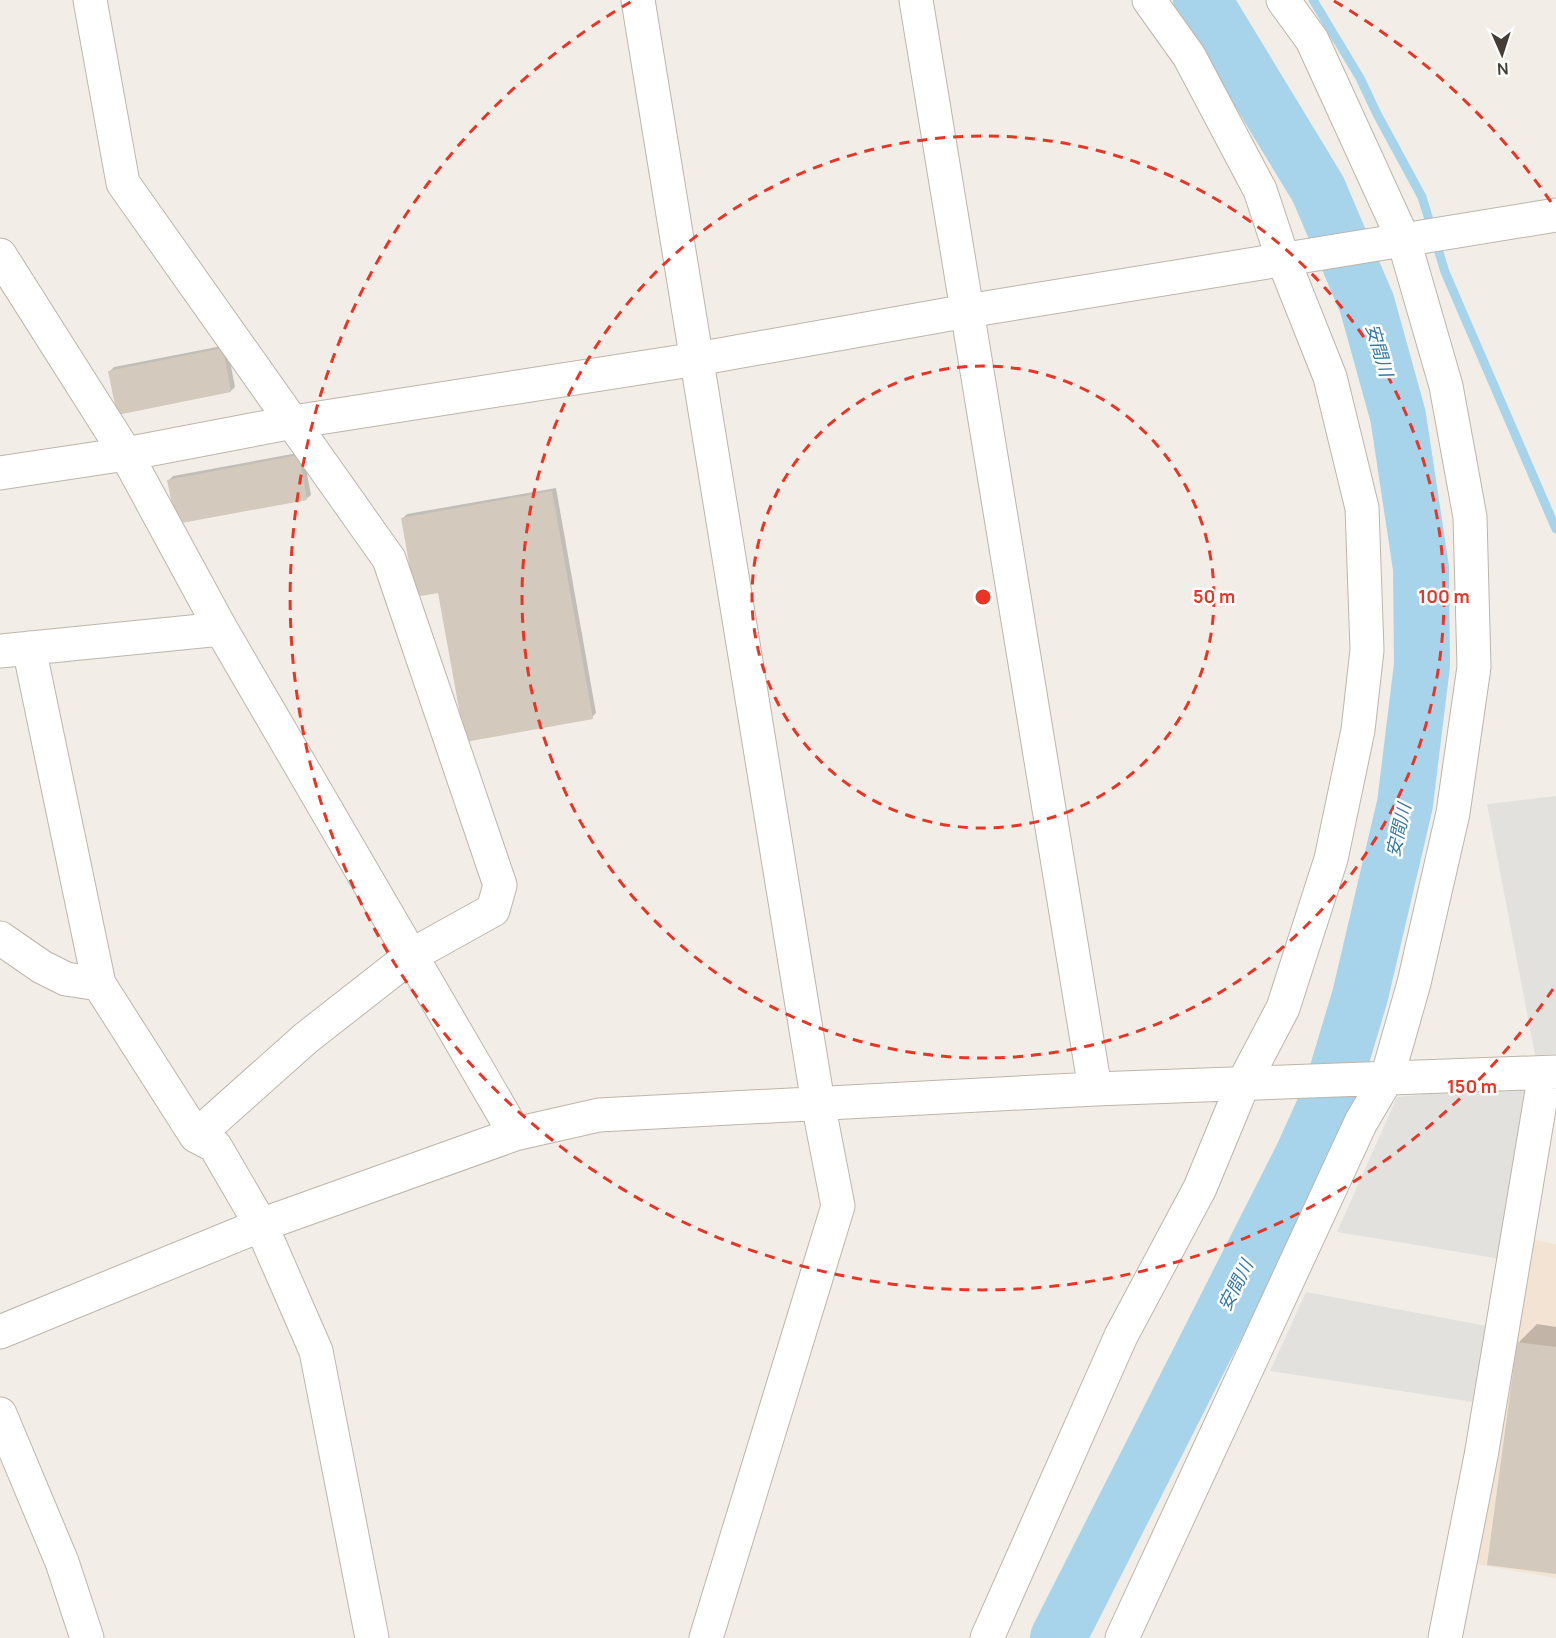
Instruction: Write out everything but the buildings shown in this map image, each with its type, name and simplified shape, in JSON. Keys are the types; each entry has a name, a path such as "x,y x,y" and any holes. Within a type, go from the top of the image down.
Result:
{"street":[{"path":"90,0 123,183 389,559 500,885 493,910 412,954 306,1038 196,1136"},
{"path":"638,0 818,1103 838,1206 706,1638"},
{"path":"916,0 1095,1089"},
{"path":"987,1638 1121,1336 1200,1188 1244,1084 1283,1008 1331,859 1358,730 1367,650 1362,508 1330,377 1260,190 1189,56 1149,0"},
{"path":"1122,1638 1361,1122 1386,1078 1414,983 1453,813 1474,667 1470,518 1417,238 1312,40 1283,0"},
{"path":"0,473 126,454 293,422 697,359 967,311 1556,214"},
{"path":"0,255 126,454 221,629 515,1134"},
{"path":"221,629 14,649 99,984 196,1136 215,1146 261,1225 316,1351 372,1638"},
{"path":"0,938 42,967 66,979 99,984"},
{"path":"0,1332 261,1225 515,1134 599,1115 1095,1089 1551,1072 1481,1456 1445,1638"},
{"path":"0,1414 62,1562 87,1638"}],"shaded area":[{"path":"1556,796 1556,1054 1535,1055 1487,804"},
{"path":"1512,1085 1528,1093 1501,1259 1337,1232 1397,1097"},
{"path":"1529,1239 1556,1244 1556,1578 1471,1563"},
{"path":"1306,1292 1487,1326 1473,1402 1270,1371"}],"waterway":[{"name":"安間川","path":"1058,1638 1302,1157 1331,1093 1360,996 1405,804 1422,665 1421,568 1398,416 1367,304 1318,189 1201,0"},
{"path":"1313,0 1360,78 1422,197 1445,272 1556,529"}]}
